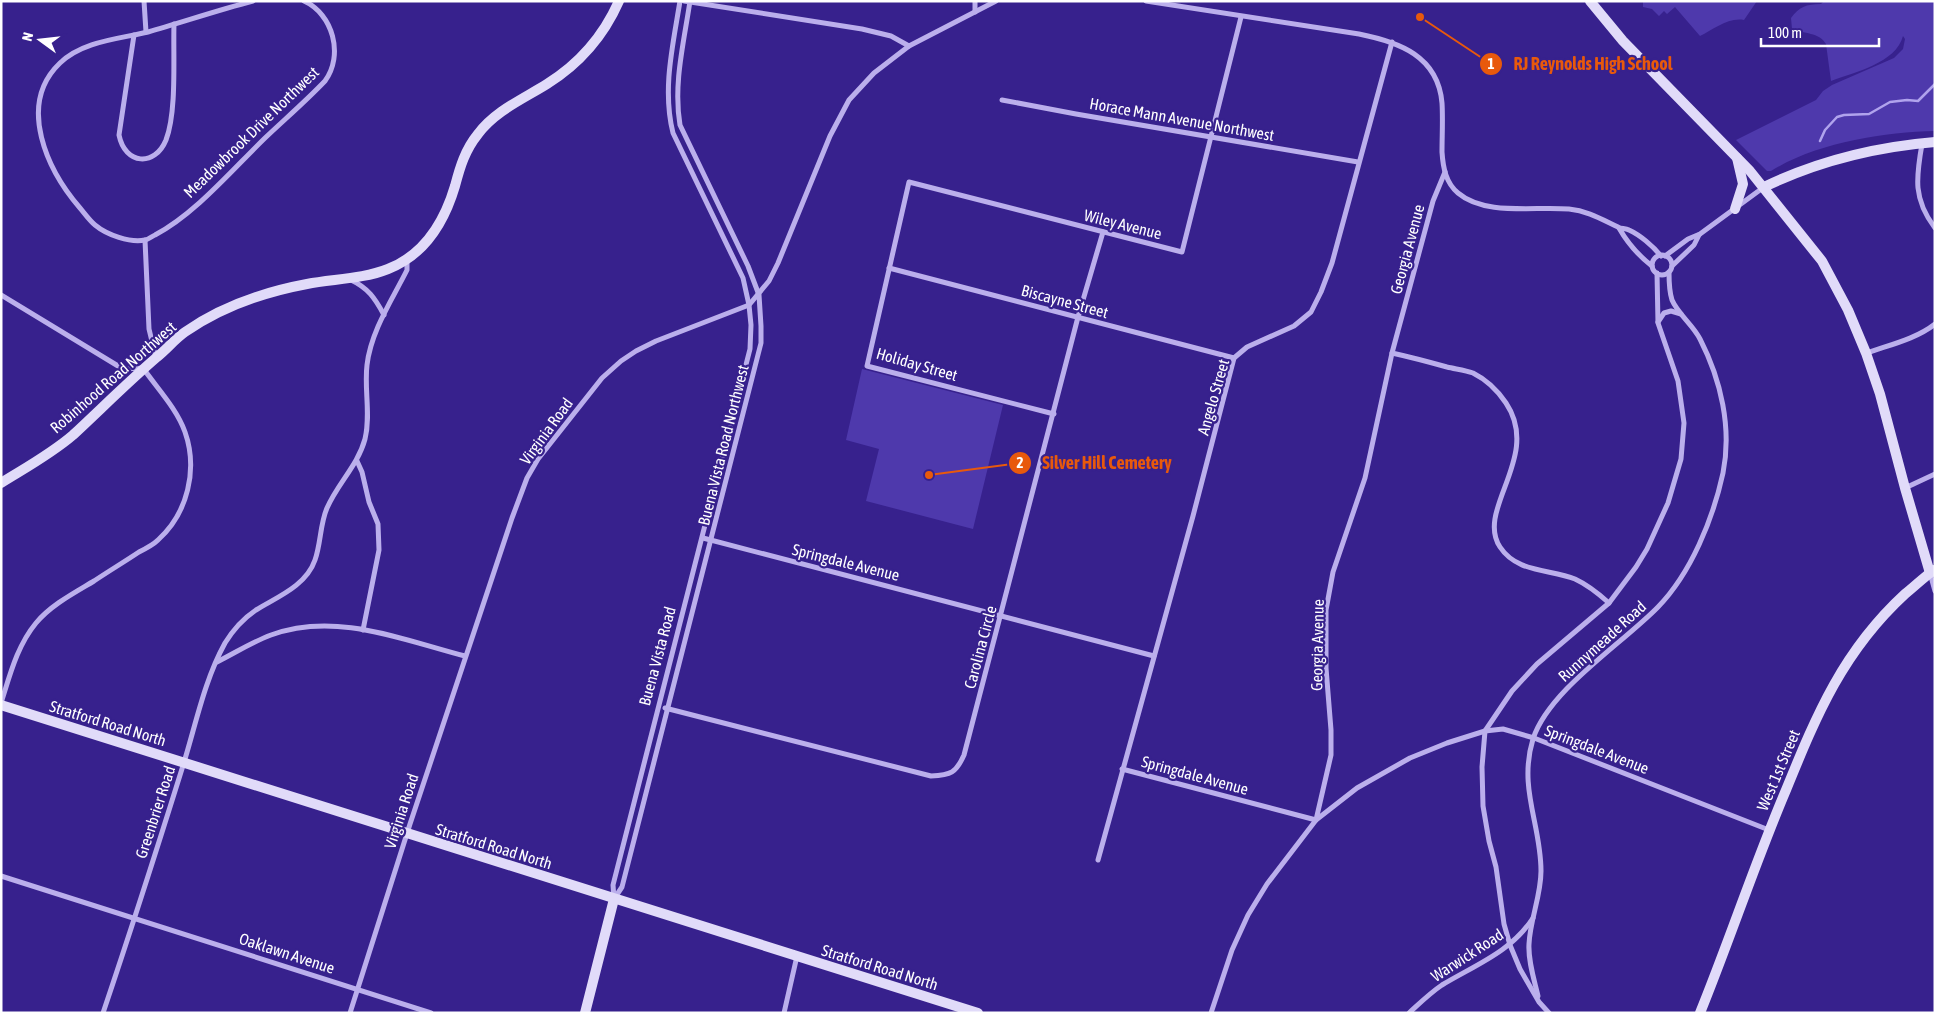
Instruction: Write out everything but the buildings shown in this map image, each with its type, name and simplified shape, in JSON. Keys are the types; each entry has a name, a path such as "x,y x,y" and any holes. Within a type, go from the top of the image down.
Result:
{"main road":[{"name":"Robinhood Road Northwest","path":"1,483 45,456 71,436 143,368 205,320 275,291 387,270 407,259 426,243 438,227 454,188 460,166 477,134 492,118 568,69 605,28 619,1"},
{"path":"1590,1 1623,41 1764,187 1822,261 1848,310 1866,353 1880,394 1905,488 1932,571"},
{"path":"1764,187 1825,162 1879,149 1935,142"},
{"path":"1735,208 1743,184 1737,157"},
{"name":"West 1st Street","path":"1700,1013 1769,830 1825,700 1858,645 1877,623 1932,571"},
{"name":"Stratford Road North","path":"1,704 406,834 978,1013"},
{"name":"Buena Vista Road","path":"585,1013 614,899"}],"street":[{"path":"144,1 146,32"},
{"path":"156,358 149,329 146,240 128,239 101,229 95,225 71,198 48,158 40,130 41,95 45,84 59,63 77,52 94,45 253,1"},
{"name":"Meadowbrook Drive Northwest","path":"146,240 175,224 313,94 329,75 335,51 327,23 316,9 304,1"},
{"path":"680,1 667,90 668,113 673,133 743,278 749,305"},
{"path":"974,1 975,12"},
{"name":"Virginia Road","path":"350,1013 406,834 465,656 523,489 538,459 602,378 621,361 636,351 656,342 749,305 758,295 778,262 830,136 849,100 874,73 909,46 996,1"},
{"path":"1146,1 1359,34 1392,42 1410,51 1428,67 1436,81 1442,103 1442,158 1444,172 1449,183 1458,194 1479,205 1496,208 1577,210 1602,218 1619,228 1628,230 1670,260 1672,266"},
{"path":"688,2 862,29 891,36 909,46"},
{"name":"Buena Vista Road Northwest","path":"614,899 622,887 759,355 761,326 758,295 748,266 680,125 677,88 688,2"},
{"name":"Wiley Avenue","path":"889,268 909,182 1182,252 1241,17"},
{"path":"134,35 119,135 121,145 126,154 139,159 148,158 161,150 172,116 174,24"},
{"name":"Angelo Street","path":"1154,656 1234,358 1247,347 1294,326 1311,312 1321,292 1332,263 1392,42"},
{"name":"Horace Mann Avenue Northwest","path":"1002,100 1358,162"},
{"path":"1922,143 1917,174 1917,190 1921,205 1935,228"},
{"name":"Georgia Avenue","path":"1211,1013 1232,950 1248,915 1266,884 1316,820 1331,754 1326,668 1326,610 1333,572 1365,478 1392,353 1433,201 1444,172"},
{"path":"1652,266 1654,260 1688,239 1700,234 1764,187"},
{"path":"1619,228 1644,260 1657,273 1665,274 1670,272 1672,266 1694,245 1700,234"},
{"name":"Carolina Circle","path":"659,707 900,770 931,776 946,775 958,768 964,755 1002,615 1078,317 1103,232"},
{"name":"Greenbrier Road","path":"104,1013 184,762 208,680 216,662 226,642 239,624 254,611 293,588 303,578 314,562 320,529 327,507 356,461 368,426 366,383 367,363 372,340 407,270 407,259"},
{"name":"Biscayne Street","path":"889,268 1234,358"},
{"name":"Holiday Street","path":"889,268 867,366 1054,414"},
{"name":"Runnymeade Road","path":"1539,1002 1530,963 1529,943 1541,873 1540,856 1531,812 1526,773 1534,738 1547,714 1563,693 1659,606 1690,560 1712,511 1724,470 1726,448 1722,399 1713,368 1700,338 1672,301 1670,272"},
{"name":"Runnymeade Road","path":"1549,1013 1539,1002 1520,969 1504,924 1496,868 1483,806 1482,767 1485,731 1512,691 1537,664 1610,603 1636,567 1660,523 1675,483 1681,459 1684,432 1682,405 1674,367 1664,344 1658,323 1657,273"},
{"path":"346,278 364,286 375,297 384,315"},
{"path":"1,295 123,369 143,368 174,412 184,430 191,455 191,476 184,501 175,520 158,540 54,606 37,621 25,637 18,653 1,704"},
{"name":"Buena Vista Road","path":"614,899 613,885 750,350 751,325 749,305"},
{"path":"1658,323 1664,313 1670,311 1682,314"},
{"path":"1866,353 1902,341 1929,329 1935,324"},
{"path":"1392,353 1472,373 1487,382 1500,394 1512,412 1517,448 1514,466 1494,516 1494,534 1501,548 1516,562 1533,569 1575,579 1610,603"},
{"path":"356,461 362,472 369,502 378,524 380,537 363,630"},
{"path":"1905,488 1935,474"},
{"name":"Springdale Avenue","path":"703,538 1154,656 1122,769 1316,820 1357,788 1410,758 1447,743 1485,731 1503,730 1534,738 1769,830"},
{"path":"1932,571 1935,591"},
{"path":"216,662 255,642 292,629 333,625 363,630 465,656"},
{"path":"1098,860 1122,769"},
{"name":"Oaklawn Avenue","path":"1,876 135,917 431,1013"},
{"name":"Warwick Road","path":"1409,1013 1424,998 1442,985 1481,964 1510,945 1525,930 1534,915"},
{"path":"784,1013 797,956"}],"shaded area":[{"path":"1643,1 1757,1 1744,20 1726,22 1700,36 1675,7 1667,14 1664,11 1659,16 1652,9 1643,7"},
{"path":"1824,1 1935,1 1935,131 1872,137 1829,146 1767,171 1736,140 1816,100 1823,91 1832,85 1894,58 1903,49 1905,39 1903,36 1899,45 1883,60 1831,81 1826,44 1815,35 1792,29 1791,18 1803,7 1821,4"},
{"path":"862,369 1003,405 973,529 866,501 879,449 846,440"}],"waterway":[{"path":"1820,141 1825,130 1837,117 1869,114 1890,102 1918,101 1935,84"}],"place":[{"name":"RJ Reynolds High School","path":"1420,17"},
{"name":"Silver Hill Cemetery","path":"929,475"}]}
